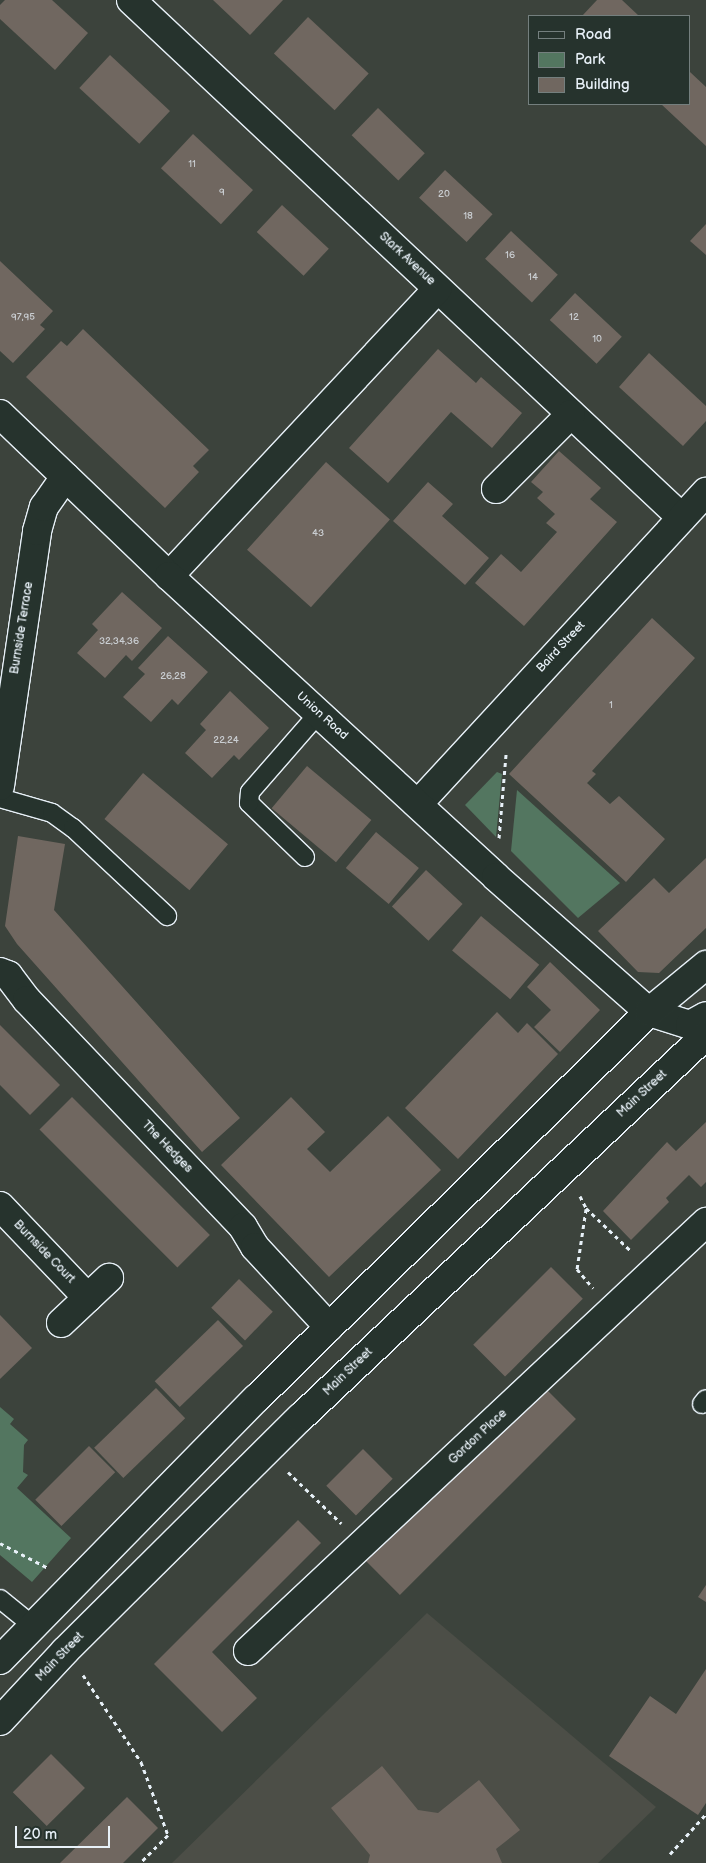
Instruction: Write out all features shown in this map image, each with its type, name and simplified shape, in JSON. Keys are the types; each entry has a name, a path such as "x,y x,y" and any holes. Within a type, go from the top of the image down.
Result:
{"street":[{"name":"Stark Avenue","path":"131,0 682,518"},
{"path":"169,576 438,289"},
{"name":"Union Road","path":"0,414 169,576 496,877 649,1012"},
{"path":"496,489 571,414"},
{"name":"Burnside Terrace","path":"0,786 7,671 37,530 44,507 65,477"},
{"name":"Baird Street","path":"418,804 706,492"},
{"path":"0,1660 71,1585 329,1327 649,1012 706,964"},
{"name":"The Hedges","path":"0,972 8,975 27,1000 243,1227 255,1247 329,1327"},
{"path":"649,1012 690,1025 706,1016"},
{"name":"Main Street","path":"0,1721 65,1651 267,1451 564,1167 706,1035"},
{"name":"Burnside Court","path":"0,1206 88,1298"},
{"name":"Gordon Place","path":"248,1651 706,1222"},
{"path":"61,1323 109,1278"}],"lane":[{"path":"305,857 249,803 250,792 319,713"},
{"path":"0,798 52,813 73,828 167,916"},
{"path":"0,1598 32,1625"}],"path":[{"path":"496,877 506,750"},
{"path":"564,1167 586,1208 652,1272"},
{"path":"586,1208 577,1269 612,1310"},
{"path":"267,1451 363,1544"},
{"path":"0,1543 46,1566 71,1585"},
{"path":"65,1651 141,1762 168,1835 140,1863"},
{"path":"670,1854 705,1816"}],"shaded area":[{"path":"427,1613 656,1807 598,1863 172,1863"}],"green space":[{"path":"497,772 502,774 496,837 465,805"},
{"path":"517,790 620,883 578,918 511,851"},
{"path":"0,1407 14,1419 10,1424 28,1440 24,1445 23,1472 28,1475 17,1488 71,1538 32,1582 0,1555"}],"building":[{"path":"5,0 52,0 88,33 55,70 0,19 0,5"},
{"path":"213,0 283,0 250,35"},
{"path":"597,0 622,0 638,15 583,15"},
{"path":"308,17 369,74 335,110 274,54"},
{"path":"110,55 170,111 139,144 79,88"},
{"path":"691,73 706,87 706,146 662,105 691,105"},
{"path":"378,108 425,153 398,180 352,135"},
{"path":"193,134 253,190 221,224 161,168"},
{"path":"445,170 493,214 467,242 419,198"},
{"path":"282,205 329,249 304,276 257,232"},
{"path":"706,224 706,255 690,241"},
{"path":"511,231 558,275 532,302 485,259"},
{"path":"0,261 53,311 40,325 45,329 13,363 0,351"},
{"path":"575,293 622,337 597,364 550,320"},
{"path":"83,329 209,450 193,466 199,472 165,508 26,377 61,341 67,346"},
{"path":"438,349 476,383 481,377 522,413 492,448 451,412 388,483 349,448"},
{"path":"649,353 706,406 706,421 683,446 619,387"},
{"path":"559,451 601,488 590,499 617,522 524,626 475,583 501,554 521,572 557,532 546,523 555,514 537,498 543,492 531,482"},
{"path":"326,462 390,520 311,607 247,550"},
{"path":"428,482 453,504 442,516 489,558 465,585 393,521"},
{"path":"122,592 162,628 132,661 126,655 105,678 77,653 98,630 92,624"},
{"path":"652,618 695,658 592,771 596,774 587,783 610,804 619,796 665,839 626,882 509,774"},
{"path":"168,636 208,672 178,705 172,699 151,722 123,697 145,674 138,668"},
{"path":"230,691 269,728 239,760 234,755 212,778 185,753 206,730 200,724"},
{"path":"307,766 371,820 336,862 272,808"},
{"path":"143,773 228,844 189,890 104,819"},
{"path":"376,832 419,868 389,904 346,868"},
{"path":"18,836 65,844 54,910 240,1118 202,1152 17,944 5,926"},
{"path":"706,858 706,928 659,973 638,972 598,931 654,878 669,893"},
{"path":"426,870 463,904 428,941 392,907"},
{"path":"481,916 539,965 510,999 452,950"},
{"path":"550,962 600,1010 560,1052 534,1027 551,1010 527,987"},
{"path":"497,1012 518,1033 527,1023 558,1054 458,1159 405,1108"},
{"path":"0,1025 60,1085 30,1115 0,1085"},
{"path":"72,1097 210,1235 177,1267 39,1130"},
{"path":"291,1097 325,1132 307,1149 330,1172 388,1116 441,1170 329,1277 221,1165"},
{"path":"706,1122 706,1182 701,1187 689,1175 666,1198 669,1202 631,1240 603,1211 667,1142 676,1151"},
{"path":"551,1267 583,1299 505,1377 473,1345"},
{"path":"239,1279 273,1312 245,1340 211,1308"},
{"path":"0,1315 32,1348 0,1379"},
{"path":"218,1320 243,1346 180,1407 155,1381"},
{"path":"542,1385 576,1419 400,1595 366,1561"},
{"path":"156,1388 185,1418 123,1478 94,1448"},
{"path":"89,1446 115,1472 61,1526 35,1500"},
{"path":"363,1449 393,1479 356,1515 326,1486"},
{"path":"298,1520 321,1543 212,1652 257,1698 222,1732 154,1664"},
{"path":"706,1585 706,1602 698,1597"},
{"path":"706,1669 706,1803 698,1815 609,1756 650,1696 676,1714"},
{"path":"51,1754 85,1788 47,1826 13,1792"},
{"path":"382,1766 418,1810 438,1813 479,1780 520,1830 496,1849 502,1863 368,1863 370,1855 331,1808"},
{"path":"127,1797 158,1828 123,1863 60,1863"}]}
